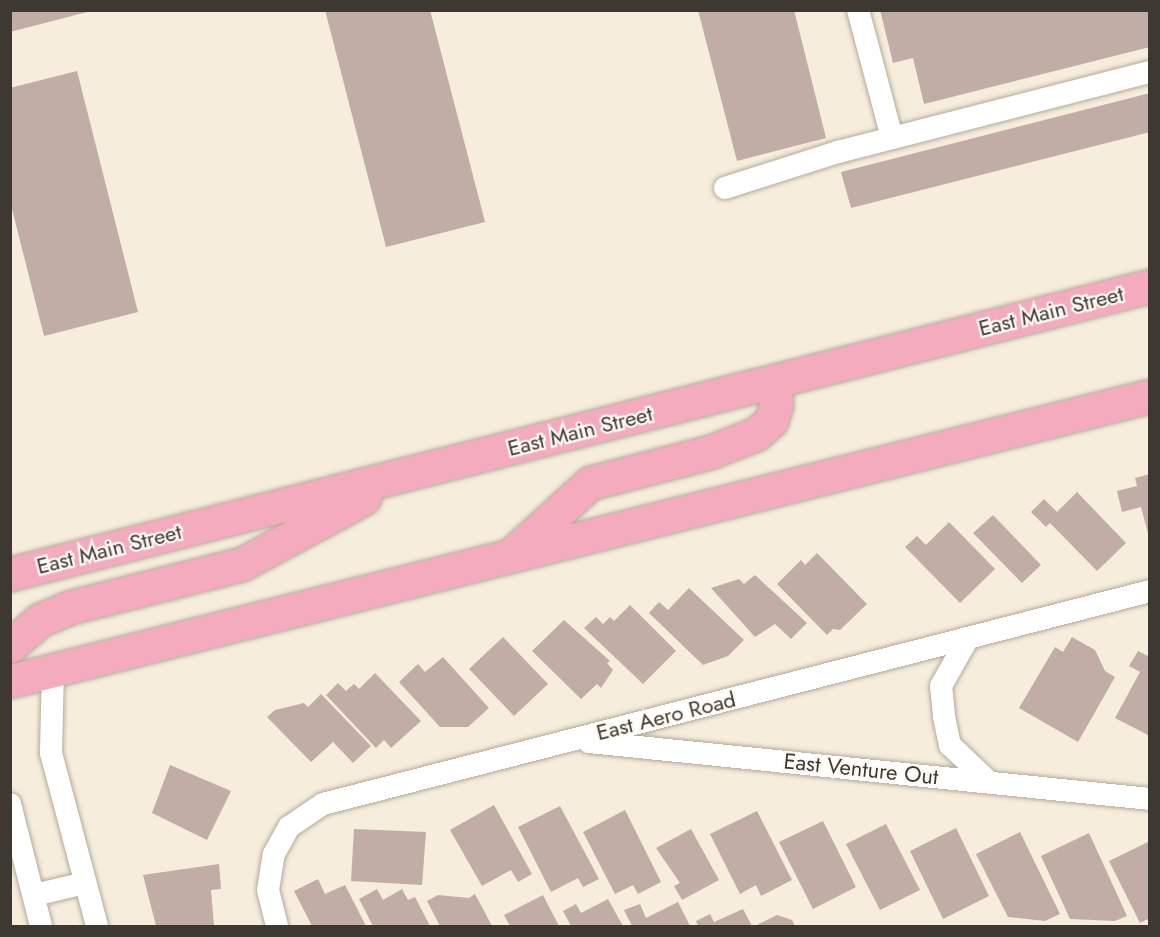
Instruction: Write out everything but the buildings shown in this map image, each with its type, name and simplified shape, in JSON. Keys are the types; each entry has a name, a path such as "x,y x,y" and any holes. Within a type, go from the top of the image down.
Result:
{"main road":[{"name":"East Main Street","path":"10,574 1149,286"},
{"path":"508,557 590,483 710,452 756,435 771,421 776,406 775,381"},
{"path":"10,681 1149,396"},
{"path":"10,645 40,620 71,607 242,564 408,475"}],"lane":[{"path":"858,10 892,138"},
{"path":"725,188 892,138 1149,72"},
{"name":"East Aero Road","path":"277,927 268,890 274,854 289,827 324,804 1149,591"},
{"path":"968,638 941,686 944,717 950,745 989,782"},
{"path":"53,670 51,753 97,927"},
{"name":"East Venture Out","path":"573,740 1149,798"},
{"path":"10,804 41,927"},
{"path":"34,895 85,883"}]}
